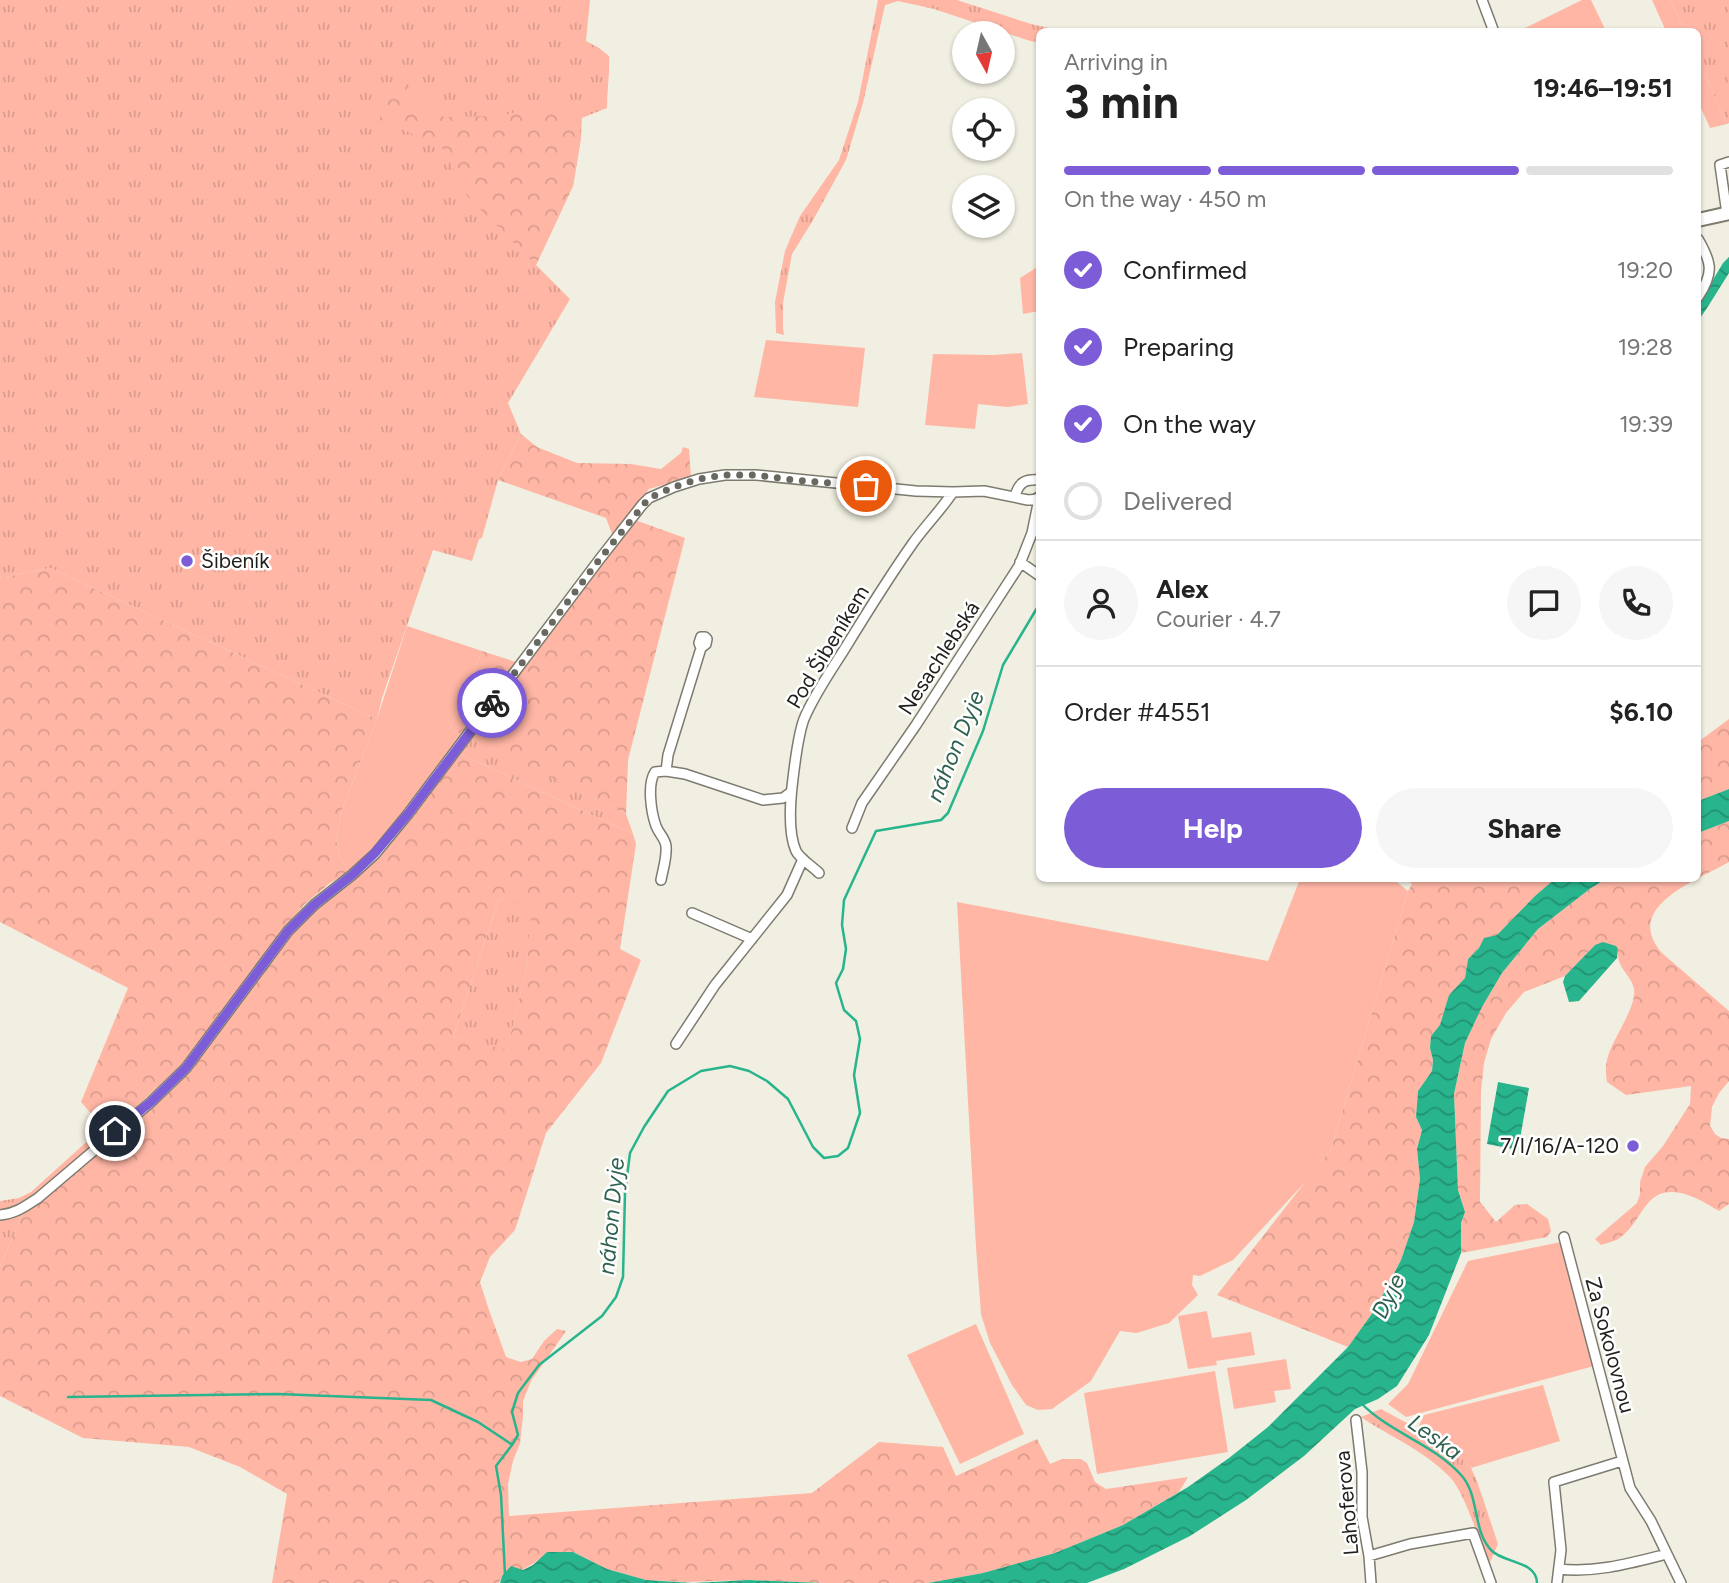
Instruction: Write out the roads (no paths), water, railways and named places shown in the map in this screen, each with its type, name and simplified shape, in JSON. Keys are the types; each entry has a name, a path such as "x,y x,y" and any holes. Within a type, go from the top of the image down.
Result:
{"street":[{"path":"1482,0 1492,28"},
{"path":"1701,219 1728,214 1720,164 1729,162"},
{"path":"1701,244 1710,264 1710,275 1701,292"},
{"path":"0,1215 21,1209 38,1198 151,1102 186,1068 288,931 374,854 408,814 599,560 649,498 699,479 725,475 756,475 916,491 984,491 1036,499"},
{"path":"1015,496 1023,482 1036,480"},
{"name":"Pod Šibeníkem","path":"819,873 796,852 790,815 803,721 849,642 913,543 953,492"},
{"name":"Nesachlebská","path":"852,828 862,803 1003,592 1020,562 1032,533 1036,514"},
{"path":"1020,562 1036,573"},
{"path":"666,771 668,755 701,648"},
{"path":"661,880 666,856 665,842 656,826 650,797 650,779 655,772 685,774 763,800 783,798 792,792"},
{"path":"676,1044 715,985 787,895 803,859"},
{"path":"692,914 752,939"},
{"name":"Za Sokolovnou","path":"1564,1237 1630,1488 1651,1521 1681,1583"},
{"name":"Lahoferova","path":"1356,1420 1362,1472 1362,1517 1371,1583"},
{"path":"1557,1583 1561,1550 1553,1482 1622,1461"},
{"path":"1369,1556 1410,1544 1473,1533 1491,1583"},
{"path":"1559,1569 1585,1571 1609,1568 1667,1554"}],"water":[{"path":"1729,257 1729,273 1701,316 1701,300"},
{"path":"1729,789 1729,821 1701,832 1701,800"},
{"name":"Dyje","path":"1551,882 1601,882 1538,929 1502,973 1465,1043 1454,1094 1458,1190 1465,1212 1461,1223 1461,1253 1429,1335 1397,1386 1378,1399 1355,1409 1304,1456 1246,1500 1190,1536 1124,1569 1087,1583 928,1583 983,1573 1055,1553 1123,1525 1188,1487 1229,1458 1268,1427 1348,1347 1376,1308 1401,1260 1414,1222 1420,1179 1417,1149 1422,1130 1416,1117 1418,1091 1432,1071 1431,1036 1440,1025 1449,995 1465,978 1468,959 1484,938 1497,935"},
{"path":"1603,942 1616,946 1617,958 1579,1001 1569,1002 1563,982 1565,976 1595,945"},
{"path":"1498,1082 1529,1088 1518,1150 1487,1144"},
{"path":"547,1552 573,1552 607,1569 646,1580 693,1583 500,1583 502,1576 511,1566 523,1570"},
{"path":"749,1580 821,1583 693,1583"}],"waterway":[{"name":"náhon Dyje","path":"505,1575 501,1495 496,1466 518,1435 512,1412 518,1393 539,1365 602,1316 616,1297 623,1277 625,1193 630,1153 668,1091 701,1071 730,1066 749,1071 767,1081 788,1099 813,1147 824,1158 838,1156 848,1148 860,1113 854,1075 860,1039 856,1021 844,1010 836,983 843,969 846,949 842,925 844,900 876,831 941,820 948,813 983,731 1003,665 1036,610"},
{"path":"68,1397 278,1394 431,1400 478,1422 511,1444"},
{"name":"Leska","path":"1361,1403 1385,1423 1438,1455 1462,1476 1468,1484 1481,1534 1486,1543 1497,1555 1532,1570 1537,1583"}],"place":[{"name":"Šibeník","path":"187,561"},
{"name":"7/I/16/A-120","path":"1633,1146"}]}
